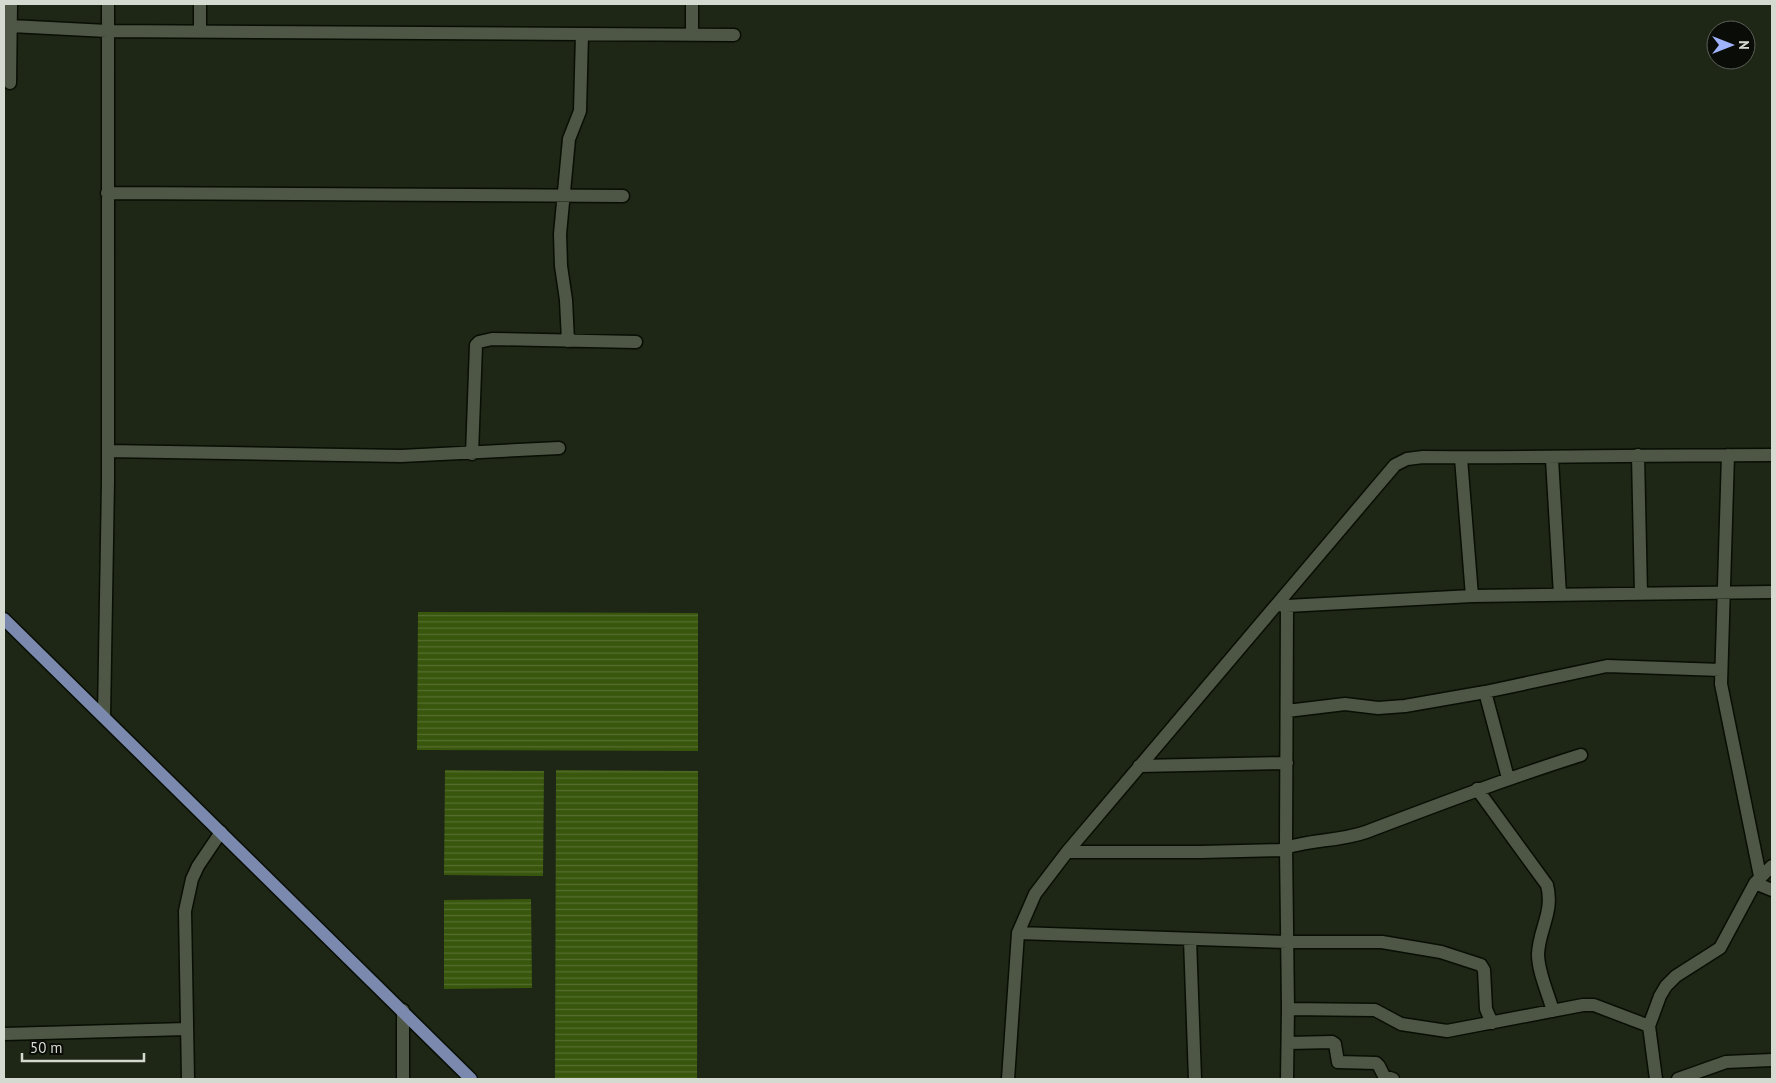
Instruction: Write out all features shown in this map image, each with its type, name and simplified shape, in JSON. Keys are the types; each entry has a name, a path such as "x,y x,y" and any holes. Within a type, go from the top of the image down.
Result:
{"main road":[{"path":"4,619 449,1055 471,1079"},
{"path":"449,1055 480,1079"}],"street":[{"path":"10,83 11,4"},
{"path":"104,717 108,451 108,4"},
{"path":"200,4 200,32"},
{"path":"692,4 692,35"},
{"path":"11,26 107,31 734,35"},
{"path":"568,341 566,300 561,266 564,196 569,139 580,111 582,34"},
{"path":"107,193 623,196"},
{"path":"472,454 476,345 486,339 636,342"},
{"path":"108,451 401,456 472,454 558,448"},
{"path":"1638,455 1640,594"},
{"path":"1728,455 1722,594 1722,691 1758,879 1772,890"},
{"path":"1008,1079 1018,933 1035,894 1067,852 1139,766 1282,605 1395,465 1414,458 1772,455"},
{"path":"1461,458 1472,596"},
{"path":"1552,458 1560,595"},
{"path":"1282,605 1472,596 1772,592"},
{"path":"1282,605 1287,711 1287,1079"},
{"path":"1287,711 1345,704 1378,708 1405,706 1485,692 1607,666 1721,670"},
{"path":"1485,692 1508,778"},
{"path":"1067,852 1280,850 1292,844 1336,839 1364,832 1477,789 1581,755"},
{"path":"1139,766 1287,763"},
{"path":"1477,789 1547,885 1550,904 1539,947 1538,959 1553,1011"},
{"path":"188,1079 185,911 188,894 198,866 221,832"},
{"path":"1656,1079 1649,1026 1666,986 1676,976 1720,948 1758,879 1772,866"},
{"path":"1018,933 1287,942 1396,943 1440,952 1481,965 1484,970 1486,1012 1492,1023"},
{"path":"1190,939 1195,1079"},
{"path":"1288,1009 1374,1010 1400,1024 1447,1031 1583,1004 1594,1006 1649,1026"},
{"path":"403,1010 403,1079"},
{"path":"4,1034 187,1029"},
{"path":"1288,1043 1332,1042 1335,1044 1338,1062 1376,1064 1384,1076 1393,1079"},
{"path":"1680,1079 1722,1062 1772,1060"}],"shaded area":[{"path":"418,612 698,613 698,751 417,750"},
{"path":"445,770 544,771 543,876 444,875"},
{"path":"556,770 698,771 697,1079 555,1079"},
{"path":"531,899 532,988 444,989 444,900"}]}
